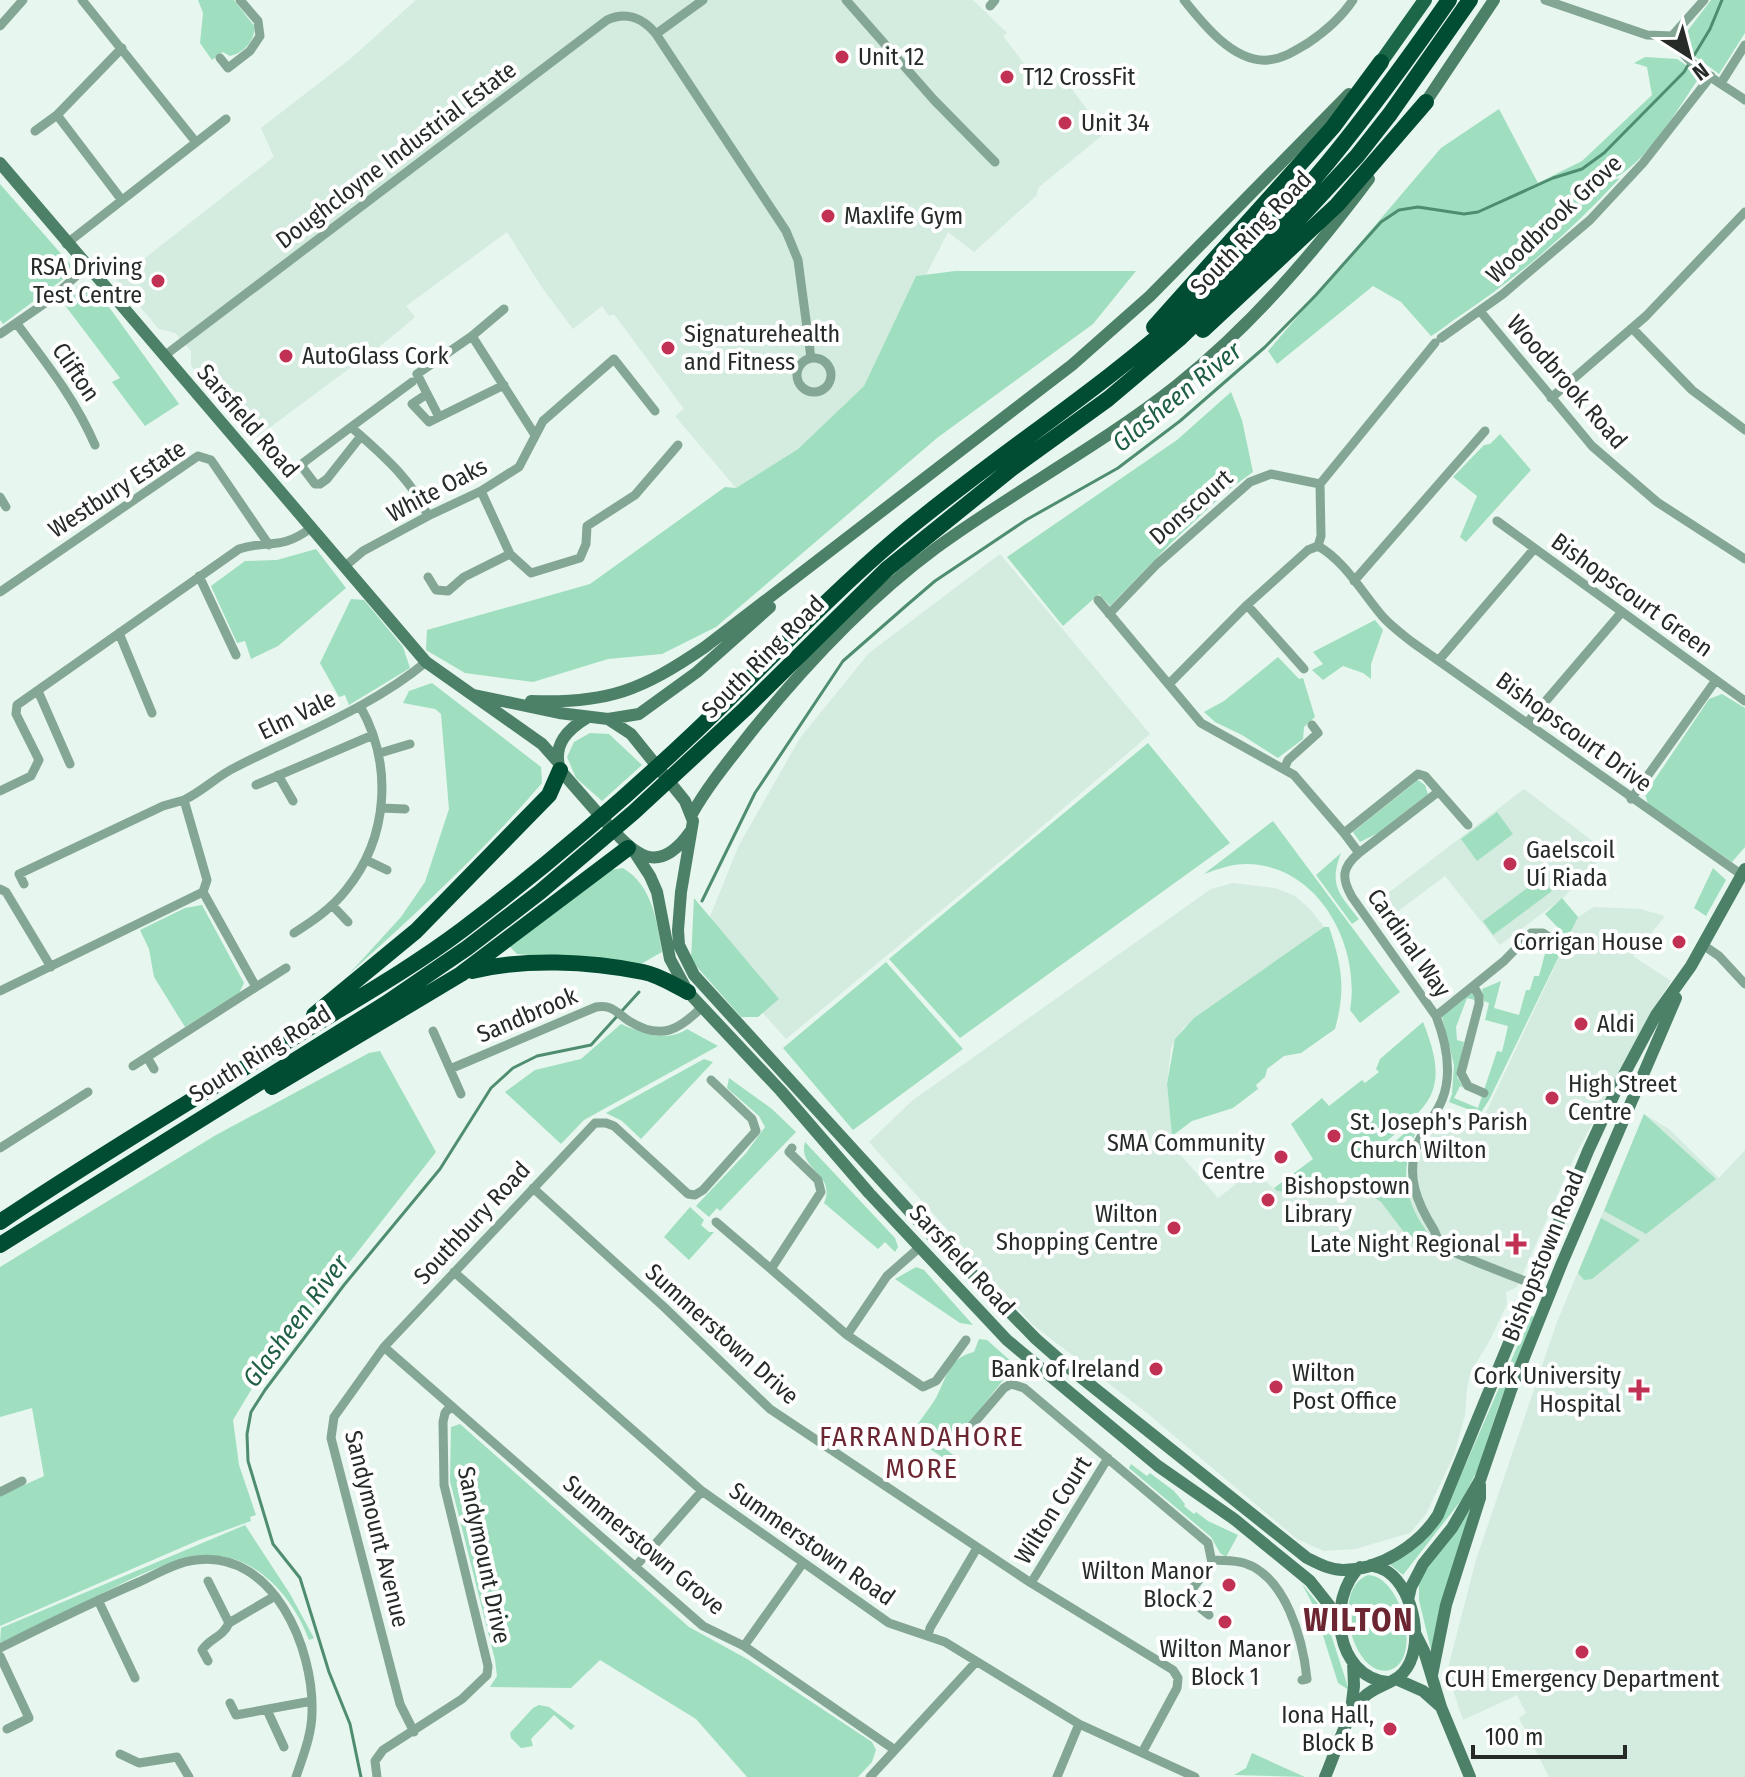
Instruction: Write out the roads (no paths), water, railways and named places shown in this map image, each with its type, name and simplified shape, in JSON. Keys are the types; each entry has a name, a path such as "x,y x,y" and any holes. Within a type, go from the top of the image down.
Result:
{"highway":[{"name":"South Ring Road","path":"0,1245 385,1004 467,948 578,849 874,557 1002,455 1072,405 1194,305 1288,210 1377,102 1449,0"},
{"name":"South Ring Road","path":"0,1222 459,933 681,771 887,569 1011,469 1108,399 1179,339 1308,211 1390,114 1470,0"},
{"path":"1072,405 1163,318 1268,202 1333,127 1381,62"},
{"path":"1108,399 1184,347 1264,275 1337,205 1426,102"},
{"path":"263,1057 416,931 549,795 559,766"},
{"path":"35,1222 139,1166 461,974 632,850"},
{"path":"461,974 527,961 565,963 644,972 688,992"}],"main road":[{"path":"496,700 568,702 618,694 652,680 705,647 809,569 1072,365 1150,296 1381,62 1425,0"},
{"path":"692,814 708,788 814,657 898,579 946,541 1151,405 1246,324 1298,269 1332,227 1426,102 1494,0"},
{"name":"Sarsfield Road","path":"0,163 426,662 542,744 632,850 654,884 670,959 688,992 920,1247 991,1324 1035,1364 1158,1466 1234,1519 1310,1581 1329,1605 1340,1629"},
{"path":"608,719 639,714 674,689 747,629 809,569"},
{"name":"Sarsfield Road","path":"474,695 608,719"},
{"path":"559,766 560,743 570,728 588,717"},
{"path":"608,719 631,734 692,814"},
{"name":"Sarsfield Road","path":"692,814 681,892 679,945 694,975 742,1030 932,1236 1036,1339 1307,1558 1326,1567 1343,1570 1365,1566"},
{"path":"632,850 645,857 659,857 673,850 691,830"},
{"name":"Bishopstown Road","path":"1365,1566 1419,1540 1438,1515 1588,1151 1619,1084 1656,1015 1691,966 1743,872"},
{"name":"Bishopstown Road","path":"1408,1600 1423,1564 1452,1528 1480,1480 1511,1390 1562,1263 1691,966"},
{"path":"1432,1675 1446,1605 1480,1498 1480,1480"},
{"path":"1350,1718 1353,1662 1340,1629 1344,1590 1351,1576 1365,1566 1389,1573 1408,1600 1414,1632 1470,1777"},
{"path":"1325,1777 1362,1698 1392,1680 1410,1662 1414,1632"},
{"path":"1353,1662 1367,1675 1423,1691 1441,1707"}],"street":[{"path":"0,26 23,0"},
{"path":"82,0 195,141"},
{"path":"220,58 228,68 250,51 260,36 258,21 240,0"},
{"path":"656,34 703,0"},
{"path":"846,0 934,100 995,162"},
{"path":"1184,0 1234,50 1269,60 1291,53 1316,38 1337,20 1353,0"},
{"path":"1545,0 1647,35 1672,36"},
{"path":"1672,36 1704,0"},
{"name":"Doughcloyne Industrial Estate","path":"164,356 607,20 628,15 641,20 656,34 793,245 798,260 811,358"},
{"path":"1672,36 1677,48 1686,57 1745,100"},
{"path":"1721,83 1745,45"},
{"path":"35,131 57,115 122,48"},
{"name":"Woodbrook Grove","path":"1320,484 1438,341 1480,311 1590,220 1650,155 1711,76"},
{"path":"57,115 121,199"},
{"path":"66,244 226,119"},
{"path":"1551,398 1661,302 1745,212"},
{"path":"0,334 51,299 87,266"},
{"path":"439,417 417,374 472,336 504,309"},
{"name":"Woodbrook Road","path":"1480,311 1592,446 1657,502 1745,559"},
{"name":"Clifton","path":"17,324 66,388 81,412 95,445"},
{"path":"1632,328 1692,390 1745,430"},
{"path":"472,336 535,435"},
{"name":"White Oaks","path":"344,567 363,551 481,491 519,467 543,421 614,359 655,411"},
{"path":"361,436 327,479 315,484 303,468 303,463 412,382"},
{"path":"427,394 412,404 429,422 504,385"},
{"path":"351,427 411,485 428,516"},
{"path":"1318,546 1354,581 1485,431"},
{"path":"481,491 510,554 531,573 580,558 586,544 587,526 635,495 678,445"},
{"name":"Westbury Estate","path":"0,592 198,456 211,460 269,545"},
{"name":"Donscourt","path":"1109,614 1157,564 1250,482 1272,474 1320,484"},
{"path":"1318,546 1321,536 1320,484"},
{"path":"0,497 6,507"},
{"name":"Bishopscourt Green","path":"1497,521 1745,701"},
{"path":"0,791 31,776 39,760 16,714 17,705 239,549 296,539 311,528"},
{"path":"1169,684 1247,605 1308,550 1318,546"},
{"path":"1439,660 1534,549"},
{"path":"428,577 436,590 448,591 464,577 510,554"},
{"path":"199,576 236,655"},
{"name":"Bishopscourt Drive","path":"1354,581 1385,620 1412,642 1631,799 1743,872"},
{"path":"1098,600 1207,728 1284,769 1305,786 1359,853 1438,792"},
{"path":"1247,605 1304,669"},
{"path":"1527,723 1621,613"},
{"path":"119,633 152,713"},
{"name":"Elm Vale","path":"24,884 19,874 163,806 200,792 232,769 360,706 426,662"},
{"path":"1631,799 1716,680"},
{"path":"38,691 70,764"},
{"path":"294,933 332,905 366,860 383,793 380,753 360,706"},
{"path":"1284,769 1315,729"},
{"path":"256,785 373,735"},
{"path":"380,753 410,744"},
{"path":"1344,833 1418,774 1425,776 1468,825"},
{"path":"278,775 293,801"},
{"path":"0,991 203,892 207,880 184,800"},
{"path":"381,808 405,809"},
{"name":"Cardinal Way","path":"1359,853 1346,866 1343,874 1346,885 1436,1016 1447,1053 1442,1101 1414,1155 1413,1184 1418,1202 1444,1248 1533,1284"},
{"path":"366,860 387,870"},
{"path":"0,889 6,892 51,967"},
{"path":"203,892 256,987"},
{"path":"332,905 348,922"},
{"path":"1436,1016 1474,987 1531,933 1543,933 1553,940"},
{"path":"1703,945 1719,956 1745,984"},
{"path":"133,1066 286,968"},
{"path":"1474,987 1479,1004 1461,1073 1468,1086 1484,1093"},
{"name":"Sandbrook","path":"450,1069 596,1007 613,1008 645,1028 666,1032 683,1025 702,1007"},
{"path":"433,1031 461,1094"},
{"path":"147,1057 154,1069"},
{"name":"Southbury Road","path":"384,1347 590,1126 599,1122 614,1126 688,1194 700,1193 756,1131 752,1119 711,1080"},
{"path":"0,1148 88,1092"},
{"path":"771,1269 821,1192 818,1180 789,1152 792,1148"},
{"name":"Summerstown Drive","path":"533,1188 770,1409 977,1548 1176,1674 1177,1688 1143,1751"},
{"path":"716,1222 847,1335 923,1387 936,1381 966,1340"},
{"path":"847,1335 887,1276 920,1247"},
{"name":"Summerstown Road","path":"454,1272 702,1491 889,1623 945,1642 1079,1724 1143,1751 1190,1776"},
{"name":"Summerstown Grove","path":"384,1347 703,1626 744,1646 895,1750"},
{"name":"Sandymount Avenue","path":"384,1347 334,1417 330,1431 400,1704 414,1732"},
{"name":"Wilton Court","path":"954,1442 962,1437 1004,1388 1017,1384 1208,1543 1213,1560"},
{"name":"Sandymount Drive","path":"414,1732 481,1683 487,1675 488,1666 444,1485 443,1422 450,1407"},
{"name":"Wilton Court","path":"1031,1583 1108,1458"},
{"path":"0,1492 22,1481"},
{"path":"635,1567 702,1491"},
{"path":"928,1636 977,1548"},
{"path":"0,1648 173,1566 199,1559 237,1567 265,1584 286,1609 311,1678 310,1730 296,1777"},
{"path":"1209,1615 1186,1597 1213,1560 1251,1566 1276,1590 1296,1624 1306,1668 1307,1679 1302,1680"},
{"path":"744,1646 803,1563"},
{"path":"208,1581 229,1623"},
{"path":"208,1661 202,1650 208,1642 223,1634 229,1623 275,1596"},
{"path":"98,1600 135,1678"},
{"path":"0,1656 29,1718 7,1729"},
{"path":"870,1777 976,1662"},
{"path":"230,1703 236,1715 260,1708 267,1710 312,1701"},
{"path":"267,1710 284,1747"},
{"path":"1057,1777 1079,1724"},
{"path":"377,1777 375,1761 383,1750 414,1732"},
{"path":"120,1754 139,1763 177,1757 189,1777"}],"waterway":[{"name":"Glasheen River","path":"702,901 755,793 843,661 935,581 1026,520 1118,468 1180,421 1265,347 1381,222 1399,210 1418,207 1464,214 1478,212 1553,178 1582,169 1604,153 1684,72 1710,29 1722,0"},
{"name":"Glasheen River","path":"361,1777 350,1724 329,1672 300,1578 273,1544 248,1461 247,1434 251,1412 344,1285 440,1169 491,1088 513,1068 537,1056 591,1045 639,992"}],"place":[{"name":"Unit 12","path":"842,57"},
{"name":"T12 CrossFit","path":"1007,77"},
{"name":"Unit 34","path":"1065,123"},
{"name":"Maxlife Gym","path":"828,216"},
{"name":"RSA Driving Test Centre","path":"158,281"},
{"name":"Signaturehealth and Fitness","path":"668,348"},
{"name":"AutoGlass Cork","path":"286,356"},
{"name":"Gaelscoil Uí Riada","path":"1510,864"},
{"name":"Corrigan House","path":"1679,942"},
{"name":"Aldi","path":"1581,1024"},
{"name":"High Street Centre","path":"1552,1098"},
{"name":"St. Joseph's Parish Church Wilton","path":"1334,1136"},
{"name":"SMA Community Centre","path":"1281,1157"},
{"name":"Bishopstown Library","path":"1268,1200"},
{"name":"Wilton Shopping Centre","path":"1174,1228"},
{"name":"Late Night Regional","path":"1516,1244"},
{"name":"Bank of Ireland","path":"1156,1369"},
{"name":"Wilton Post Office","path":"1276,1387"},
{"name":"Cork University Hospital","path":"1639,1390"},
{"name":"Wilton Manor Block 2","path":"1229,1585"},
{"name":"Wilton Manor Block 1","path":"1225,1622"},
{"name":"CUH Emergency Department","path":"1582,1652"},
{"name":"Iona Hall, Block B","path":"1390,1729"}],"district":[{"name":"FARRANDAHORE MORE","path":"922,1452"},
{"name":"WILTON","path":"1359,1620"}]}
